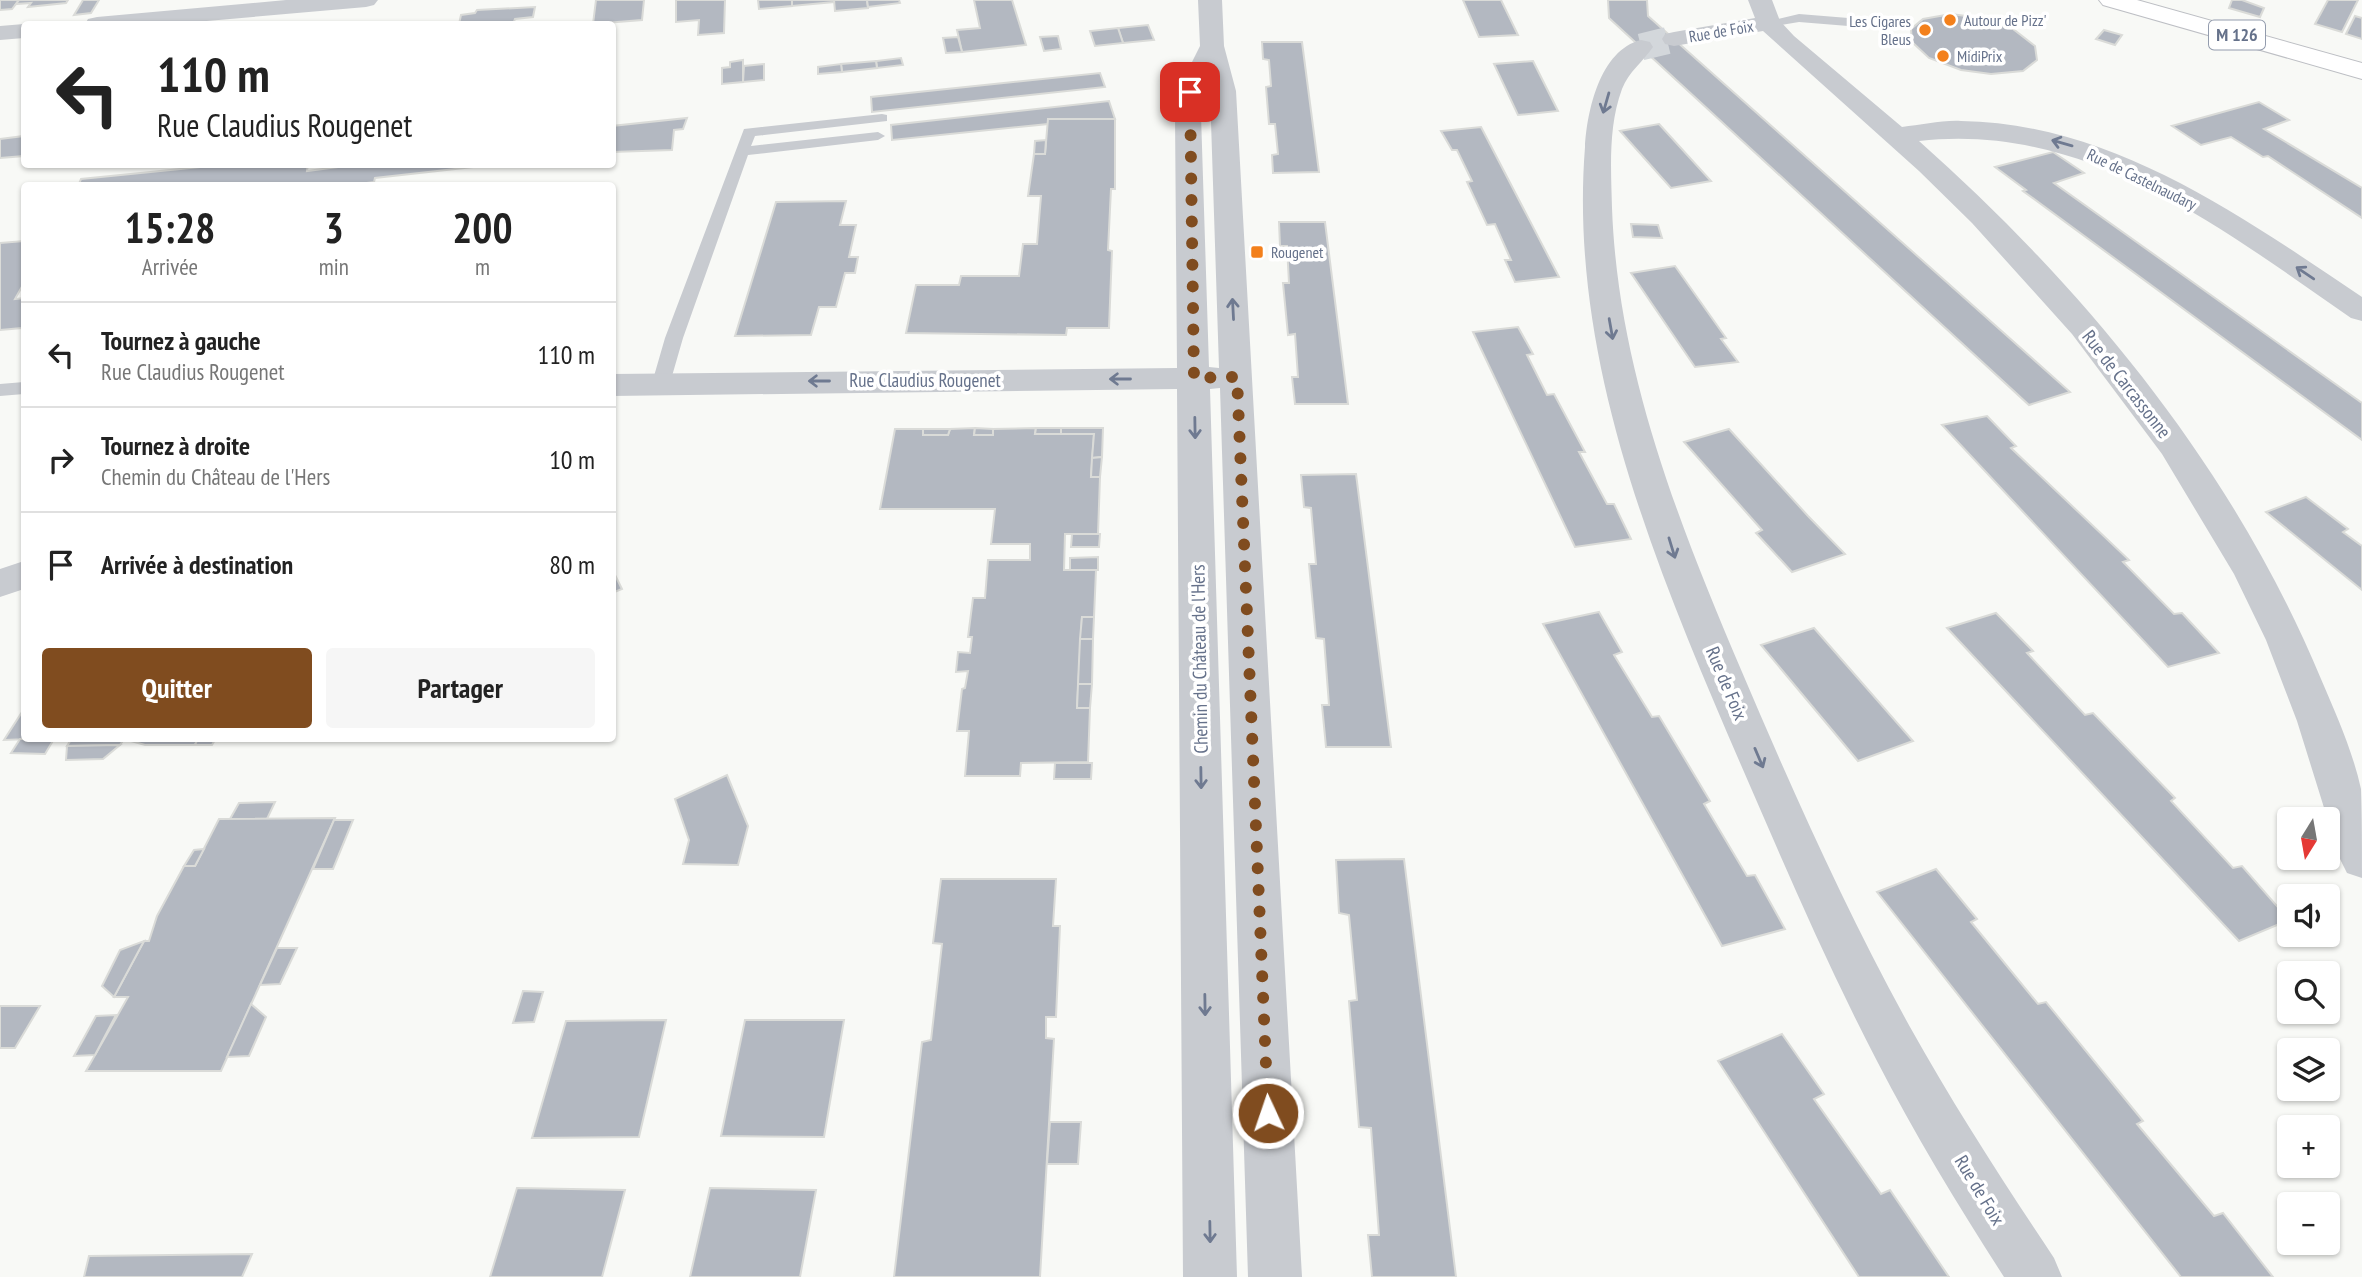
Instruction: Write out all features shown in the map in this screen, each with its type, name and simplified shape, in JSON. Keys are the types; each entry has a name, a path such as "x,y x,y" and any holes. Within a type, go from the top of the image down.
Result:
{"main road":[{"name":"M 126","path":"2111,0 2362,71"}],"street":[{"path":"121,21 252,5 366,0"},
{"name":"Chemin du Château de l'Hers","path":"1210,0 1212,46 1223,91 1275,1277"},
{"name":"Rue de Foix","path":"1764,11 1657,43 1631,54 1617,72 1609,91 1598,132 1596,207 1604,292 1621,385 1678,566 1777,802 1894,1045 2035,1277"},
{"name":"Rue de Carcassonne","path":"1764,11 1784,41 1929,165 2047,284 2162,427 2232,540 2285,639 2328,746 2362,859"},
{"path":"0,33 21,31"},
{"name":"Chemin du Château de l'Hers","path":"1210,1277 1188,115 1190,92 1212,46"},
{"name":"Rue de Castelnaudary","path":"1895,136 1938,130 1991,129 2039,137 2089,151 2155,181 2251,236 2362,311"},
{"name":"Rue Claudius Rougenet","path":"616,385 1237,377"},
{"path":"0,583 21,576"}],"lane":[{"path":"1764,11 1799,18 1873,24"},
{"path":"661,383 674,338 749,132 882,118"},
{"path":"742,150 878,136"},
{"path":"0,390 21,388"}],"building":[{"path":"0,0 19,0 12,9 0,10"},
{"path":"19,0 68,0 66,3 28,7 31,3 16,4"},
{"path":"83,0 99,0 91,13 74,15"},
{"path":"596,0 644,0 642,20 593,21"},
{"path":"676,0 725,0 724,33 698,35 699,20 676,22"},
{"path":"758,0 792,0 792,6 759,9"},
{"path":"792,0 834,0 834,2 792,6"},
{"path":"834,0 867,0 868,8 835,11"},
{"path":"867,0 899,0 900,3 868,7"},
{"path":"974,0 1012,0 1026,45 962,52 957,30 980,28"},
{"path":"1463,0 1501,0 1518,35 1479,37"},
{"path":"1608,0 1647,0 1648,16 2070,392 2029,405 1609,18"},
{"path":"2232,0 2242,0 2264,8 2260,17 2229,8"},
{"path":"2328,0 2358,0 2342,32 2315,24"},
{"path":"535,7 533,17 514,21 460,21 461,15 475,13 477,10"},
{"path":"1951,14 1988,19 2013,29 2035,46 2037,60 2023,71 1991,74 1961,70 1929,58 1912,42 1911,29 1923,19"},
{"path":"2355,16 2362,18 2362,39 2346,34"},
{"path":"1148,25 1154,40 1123,43 1118,28"},
{"path":"1118,28 1123,43 1095,46 1090,31"},
{"path":"2104,30 2122,35 2115,45 2096,39"},
{"path":"1058,36 1061,49 1044,51 1040,37"},
{"path":"958,37 962,52 946,53 943,38"},
{"path":"1262,42 1302,42 1319,172 1273,173 1272,155 1278,154 1275,124 1269,124 1266,87 1271,86 1269,60 1263,59"},
{"path":"901,58 903,65 877,68 876,61"},
{"path":"743,60 743,82 722,84 722,68 730,67 730,62"},
{"path":"876,61 877,68 842,72 841,64"},
{"path":"1533,61 1558,111 1518,115 1494,64"},
{"path":"764,64 764,80 743,82 744,66"},
{"path":"841,64 842,72 818,74 818,67"},
{"path":"1100,73 1105,87 872,112 871,97"},
{"path":"1109,101 1115,119 1048,119 1048,124 892,140 891,125"},
{"path":"2259,102 2289,120 2264,129 2362,188 2362,218 2268,156 2263,157 2231,137 2201,145 2172,126"},
{"path":"687,118 683,129 674,130 672,150 616,152 616,126"},
{"path":"1048,119 1115,119 1115,189 1111,189 1108,250 1112,251 1109,328 1067,328 1066,335 906,333 916,285 959,285 961,276 1019,276 1023,244 1037,244 1041,196 1028,196 1034,154 1045,154"},
{"path":"1659,124 1711,181 1671,188 1620,131"},
{"path":"1481,127 1559,277 1515,282 1505,260 1511,260 1495,224 1487,225 1467,182 1472,181 1457,150 1452,150 1441,131"},
{"path":"21,136 21,156 0,158 0,139"},
{"path":"1046,140 1045,154 1034,154 1035,141"},
{"path":"2053,152 2084,173 2054,183 2362,403 2362,440 2023,191 2026,190 1995,167"},
{"path":"190,168 307,168 307,171 330,168 464,168 375,178 374,182 80,182 81,179"},
{"path":"846,201 840,225 856,225 849,257 858,257 855,273 845,273 836,307 819,307 811,335 735,336 776,202"},
{"path":"1279,222 1325,222 1348,404 1295,404 1292,377 1298,377 1295,334 1288,335 1283,283 1289,283 1287,246 1280,246"},
{"path":"1631,224 1658,225 1662,238 1633,237"},
{"path":"21,241 21,288 15,299 21,298 21,328 0,330 0,243"},
{"path":"1675,266 1726,338 1721,339 1738,362 1695,367 1631,273"},
{"path":"1518,327 1533,354 1527,355 1547,395 1554,394 1585,452 1579,452 1607,504 1614,504 1631,539 1575,547 1473,332"},
{"path":"1987,416 2016,446 2011,448 2129,560 2123,562 2174,614 2182,613 2219,653 2168,667 1942,425"},
{"path":"975,428 974,435 993,435 993,429 1036,428 1035,434 1094,434 1091,477 1100,477 1098,534 1065,534 1064,570 1096,570 1094,617 1082,617 1077,708 1090,708 1088,762 1021,763 1020,776 965,776 969,731 957,731 962,689 965,688 968,671 956,672 958,652 970,653 972,637 968,637 973,598 985,598 988,560 1030,560 1030,544 991,544 995,509 880,509 895,429 923,429 923,435 948,435 950,429"},
{"path":"975,428 993,429 993,435 974,435"},
{"path":"1036,428 1061,428 1061,434 1035,434"},
{"path":"1061,428 1103,428 1102,457 1092,458 1094,434 1061,434"},
{"path":"923,429 950,429 948,435 923,435"},
{"path":"1729,429 1845,554 1792,572 1756,533 1762,530 1684,442"},
{"path":"1102,457 1100,477 1091,477 1092,458"},
{"path":"1356,474 1391,747 1326,747 1322,705 1329,705 1324,639 1316,638 1309,564 1316,564 1311,508 1304,507 1301,475"},
{"path":"2306,497 2348,529 2343,532 2362,546 2362,590 2266,512"},
{"path":"1072,534 1100,534 1099,547 1071,547"},
{"path":"1098,557 1098,570 1070,570 1070,558"},
{"path":"616,577 622,589 616,591"},
{"path":"1599,612 1622,652 1614,655 1652,717 1659,716 1710,801 1704,804 1747,876 1755,875 1785,929 1722,946 1543,624"},
{"path":"1996,613 2033,651 2027,653 2085,715 2093,713 2175,798 2171,801 2233,868 2242,866 2277,906 2277,925 2239,941 1947,628"},
{"path":"1082,617 1094,617 1093,639 1080,639"},
{"path":"1814,628 1913,741 1858,761 1761,645"},
{"path":"1080,639 1093,639 1092,684 1078,684"},
{"path":"1078,684 1092,684 1090,708 1077,708"},
{"path":"21,714 21,739 4,740"},
{"path":"20,739 21,742 52,742 45,754 11,753"},
{"path":"70,742 122,742 120,745 67,746"},
{"path":"134,742 196,742 195,745 145,745"},
{"path":"196,742 214,742 212,745 195,745"},
{"path":"120,745 103,759 66,760 67,746"},
{"path":"1055,763 1092,763 1091,779 1054,779"},
{"path":"727,775 748,826 738,865 683,864 689,840 675,799"},
{"path":"275,802 267,819 230,819 239,803"},
{"path":"335,818 221,1071 86,1071 128,997 114,997 144,941 149,941 157,916 184,866 195,866 219,819"},
{"path":"334,820 353,820 333,869 313,869"},
{"path":"204,849 195,866 184,866 194,850"},
{"path":"1404,859 1456,1277 1372,1277 1368,1235 1379,1235 1371,1128 1359,1127 1349,1001 1357,1000 1349,915 1339,913 1336,860"},
{"path":"1936,869 1977,919 1971,922 2038,1004 2046,1002 2143,1121 2137,1124 2214,1216 2223,1213 2273,1277 2181,1277 1877,892"},
{"path":"941,879 1056,879 1053,926 1060,926 1056,1017 1046,1017 1046,1038 1054,1039 1040,1277 894,1277 922,1042 931,1040 942,944 933,943"},
{"path":"144,941 114,997 102,986 120,950"},
{"path":"277,948 297,948 280,984 260,985"},
{"path":"523,991 543,992 534,1022 513,1023"},
{"path":"251,1004 266,1017 249,1056 227,1057"},
{"path":"0,1006 40,1006 15,1048 0,1048"},
{"path":"116,1015 95,1055 74,1056 96,1016"},
{"path":"666,1020 639,1137 532,1138 566,1021"},
{"path":"745,1020 844,1020 824,1137 721,1136"},
{"path":"1782,1034 1824,1094 1814,1099 1881,1194 1890,1190 1949,1277 1859,1277 1718,1061"},
{"path":"1050,1122 1081,1122 1078,1164 1047,1164"},
{"path":"517,1188 625,1190 602,1277 490,1277"},
{"path":"710,1188 816,1190 800,1277 690,1277"},
{"path":"252,1254 242,1277 84,1277 89,1256"}],"tunnel":[{"path":"1641,47 1674,39"}],"place":[{"name":"Autour de Pizz'","path":"1950,20"},
{"name":"Les Cigares Bleus","path":"1925,30"},
{"name":"MidiPrix","path":"1943,56"},
{"name":"Rougenet","path":"1257,252"}],"route":[{"path":"1190,92 1188,115 1194,378 1237,377 1268,1113"}]}
